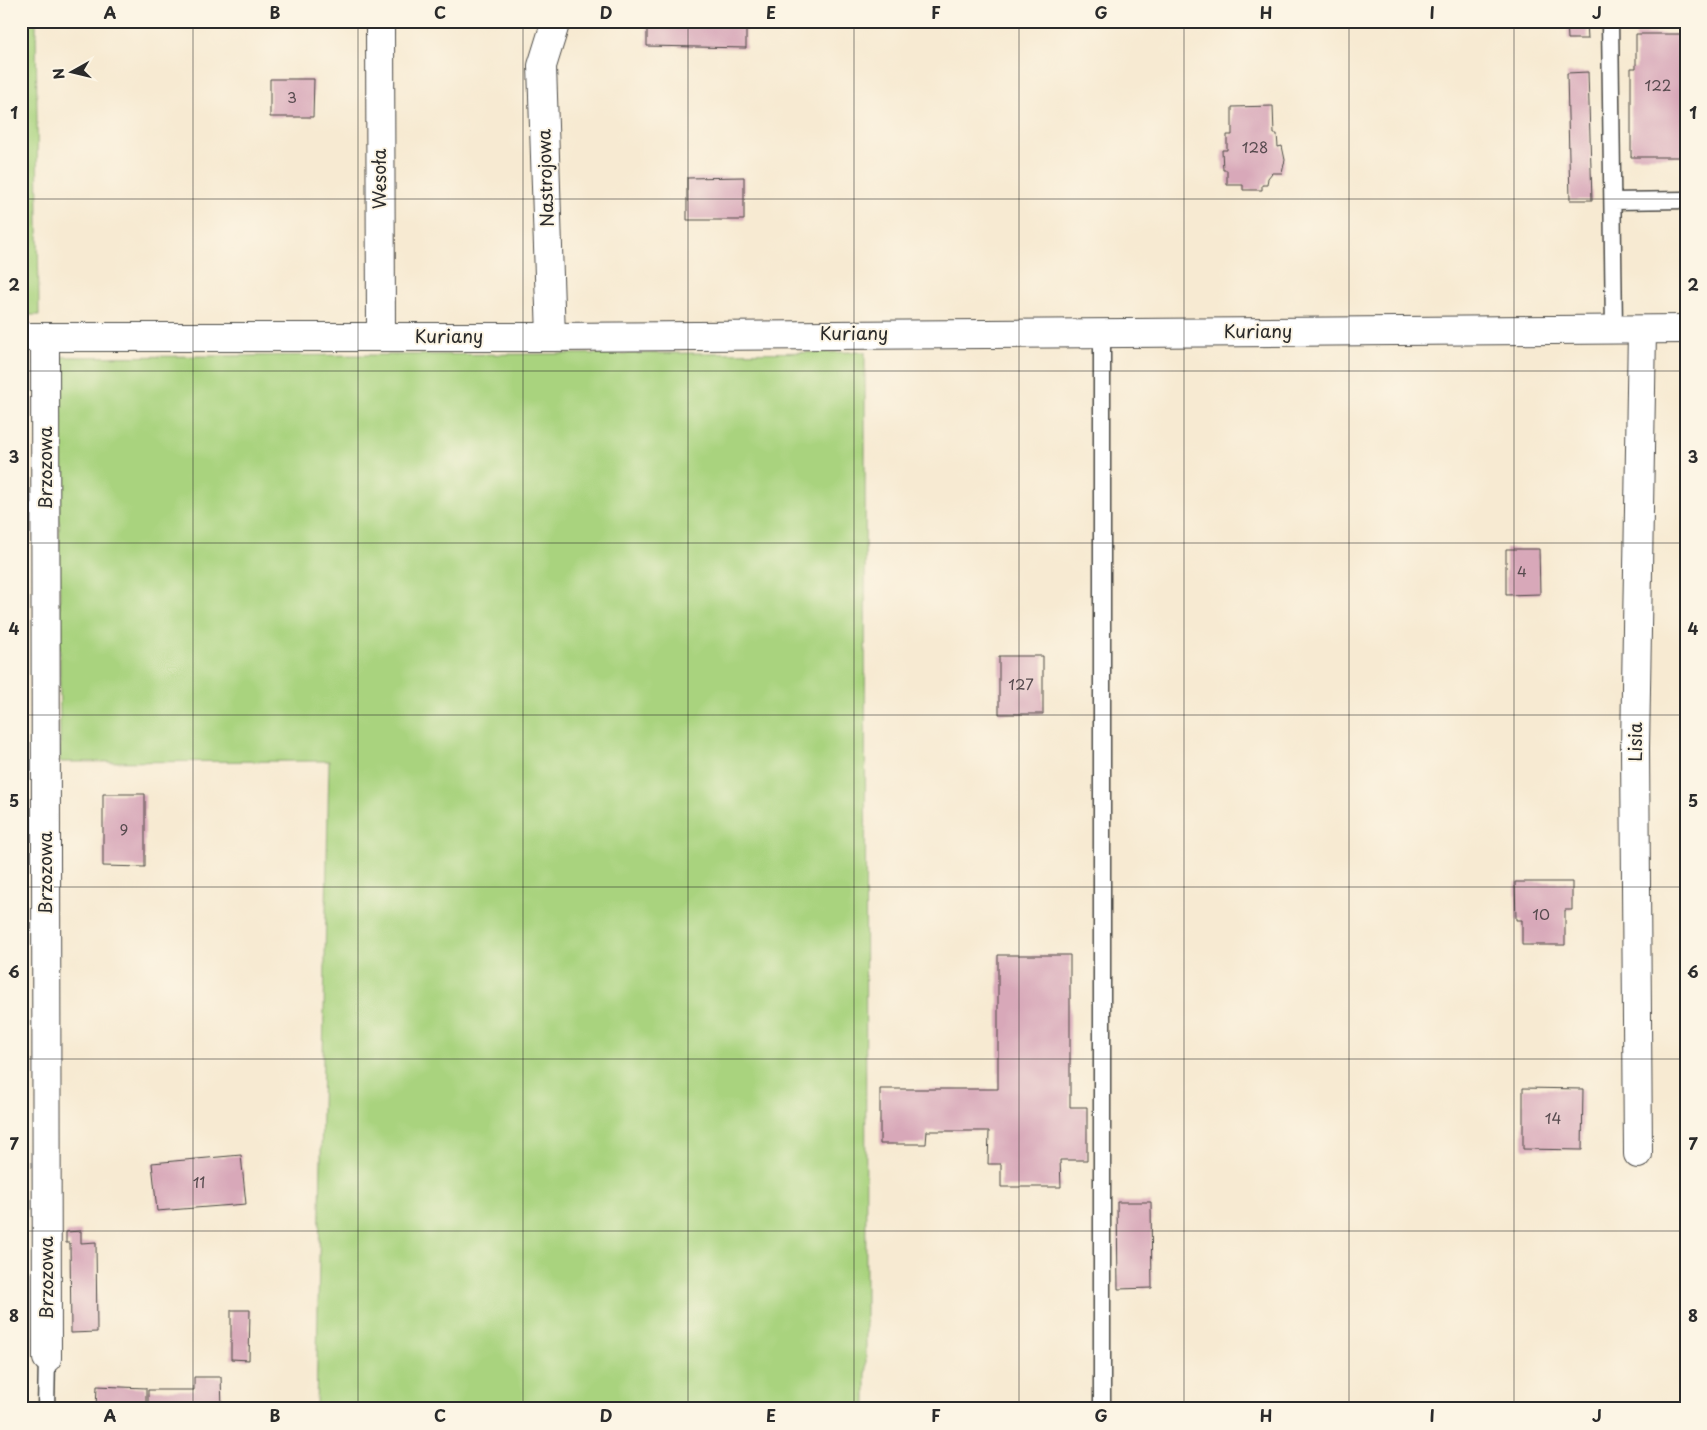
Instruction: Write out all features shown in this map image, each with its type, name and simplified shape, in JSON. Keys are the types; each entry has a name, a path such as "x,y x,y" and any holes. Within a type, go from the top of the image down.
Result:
{"street":[{"name":"Wesoła","path":"380,21 381,336"},
{"name":"Nastrojowa","path":"551,337 542,66 556,21"},
{"name":"Kuriany","path":"33,337 551,337 1686,329"},
{"name":"Lisia","path":"1638,1154 1636,748 1642,330"},
{"name":"Brzozowa","path":"33,337 47,1358"}],"lane":[{"path":"1610,21 1614,329"},
{"path":"1612,201 1686,200"},
{"path":"1102,332 1102,1409"},
{"name":"Brzozowa","path":"46,1409 47,1358"}],"green space":[{"path":"21,21 36,21 39,315 21,315"},
{"path":"865,352 866,1409 316,1409 329,761 60,762 59,357"}],"building":[{"path":"647,21 746,21 746,48 647,46"},
{"path":"1567,21 1587,21 1588,39 1568,39"},
{"path":"1636,34 1686,34 1686,157 1631,157 1631,68 1636,68"},
{"path":"1588,72 1592,200 1570,200 1567,73"},
{"path":"270,79 314,79 313,117 270,117"},
{"path":"1273,106 1274,134 1277,134 1278,147 1282,146 1285,160 1282,173 1272,173 1268,178 1267,185 1262,185 1262,190 1243,190 1243,185 1227,185 1227,170 1223,170 1222,150 1227,150 1227,135 1232,135 1232,107"},
{"path":"744,177 744,220 687,220 687,178"},
{"path":"1506,549 1539,549 1540,594 1506,595"},
{"path":"999,656 1043,656 1043,714 999,714"},
{"path":"103,794 145,794 145,867 103,866"},
{"path":"1515,882 1572,882 1572,910 1565,910 1565,945 1522,945 1522,920 1516,920"},
{"path":"998,955 1070,955 1070,1107 1087,1107 1087,1160 1060,1160 1061,1187 1001,1187 1001,1164 988,1164 989,1131 927,1131 926,1144 880,1144 880,1089 998,1089"},
{"path":"1523,1088 1583,1089 1582,1150 1523,1149"},
{"path":"241,1155 246,1204 157,1211 152,1163"},
{"path":"1117,1202 1151,1202 1152,1288 1118,1289"},
{"path":"81,1231 81,1243 96,1242 97,1332 71,1333 70,1243 66,1243 66,1232"},
{"path":"231,1310 250,1310 249,1360 231,1359"},
{"path":"194,1377 221,1377 222,1409 148,1409 148,1390 194,1390"},
{"path":"97,1386 146,1388 146,1409 96,1409"}]}
